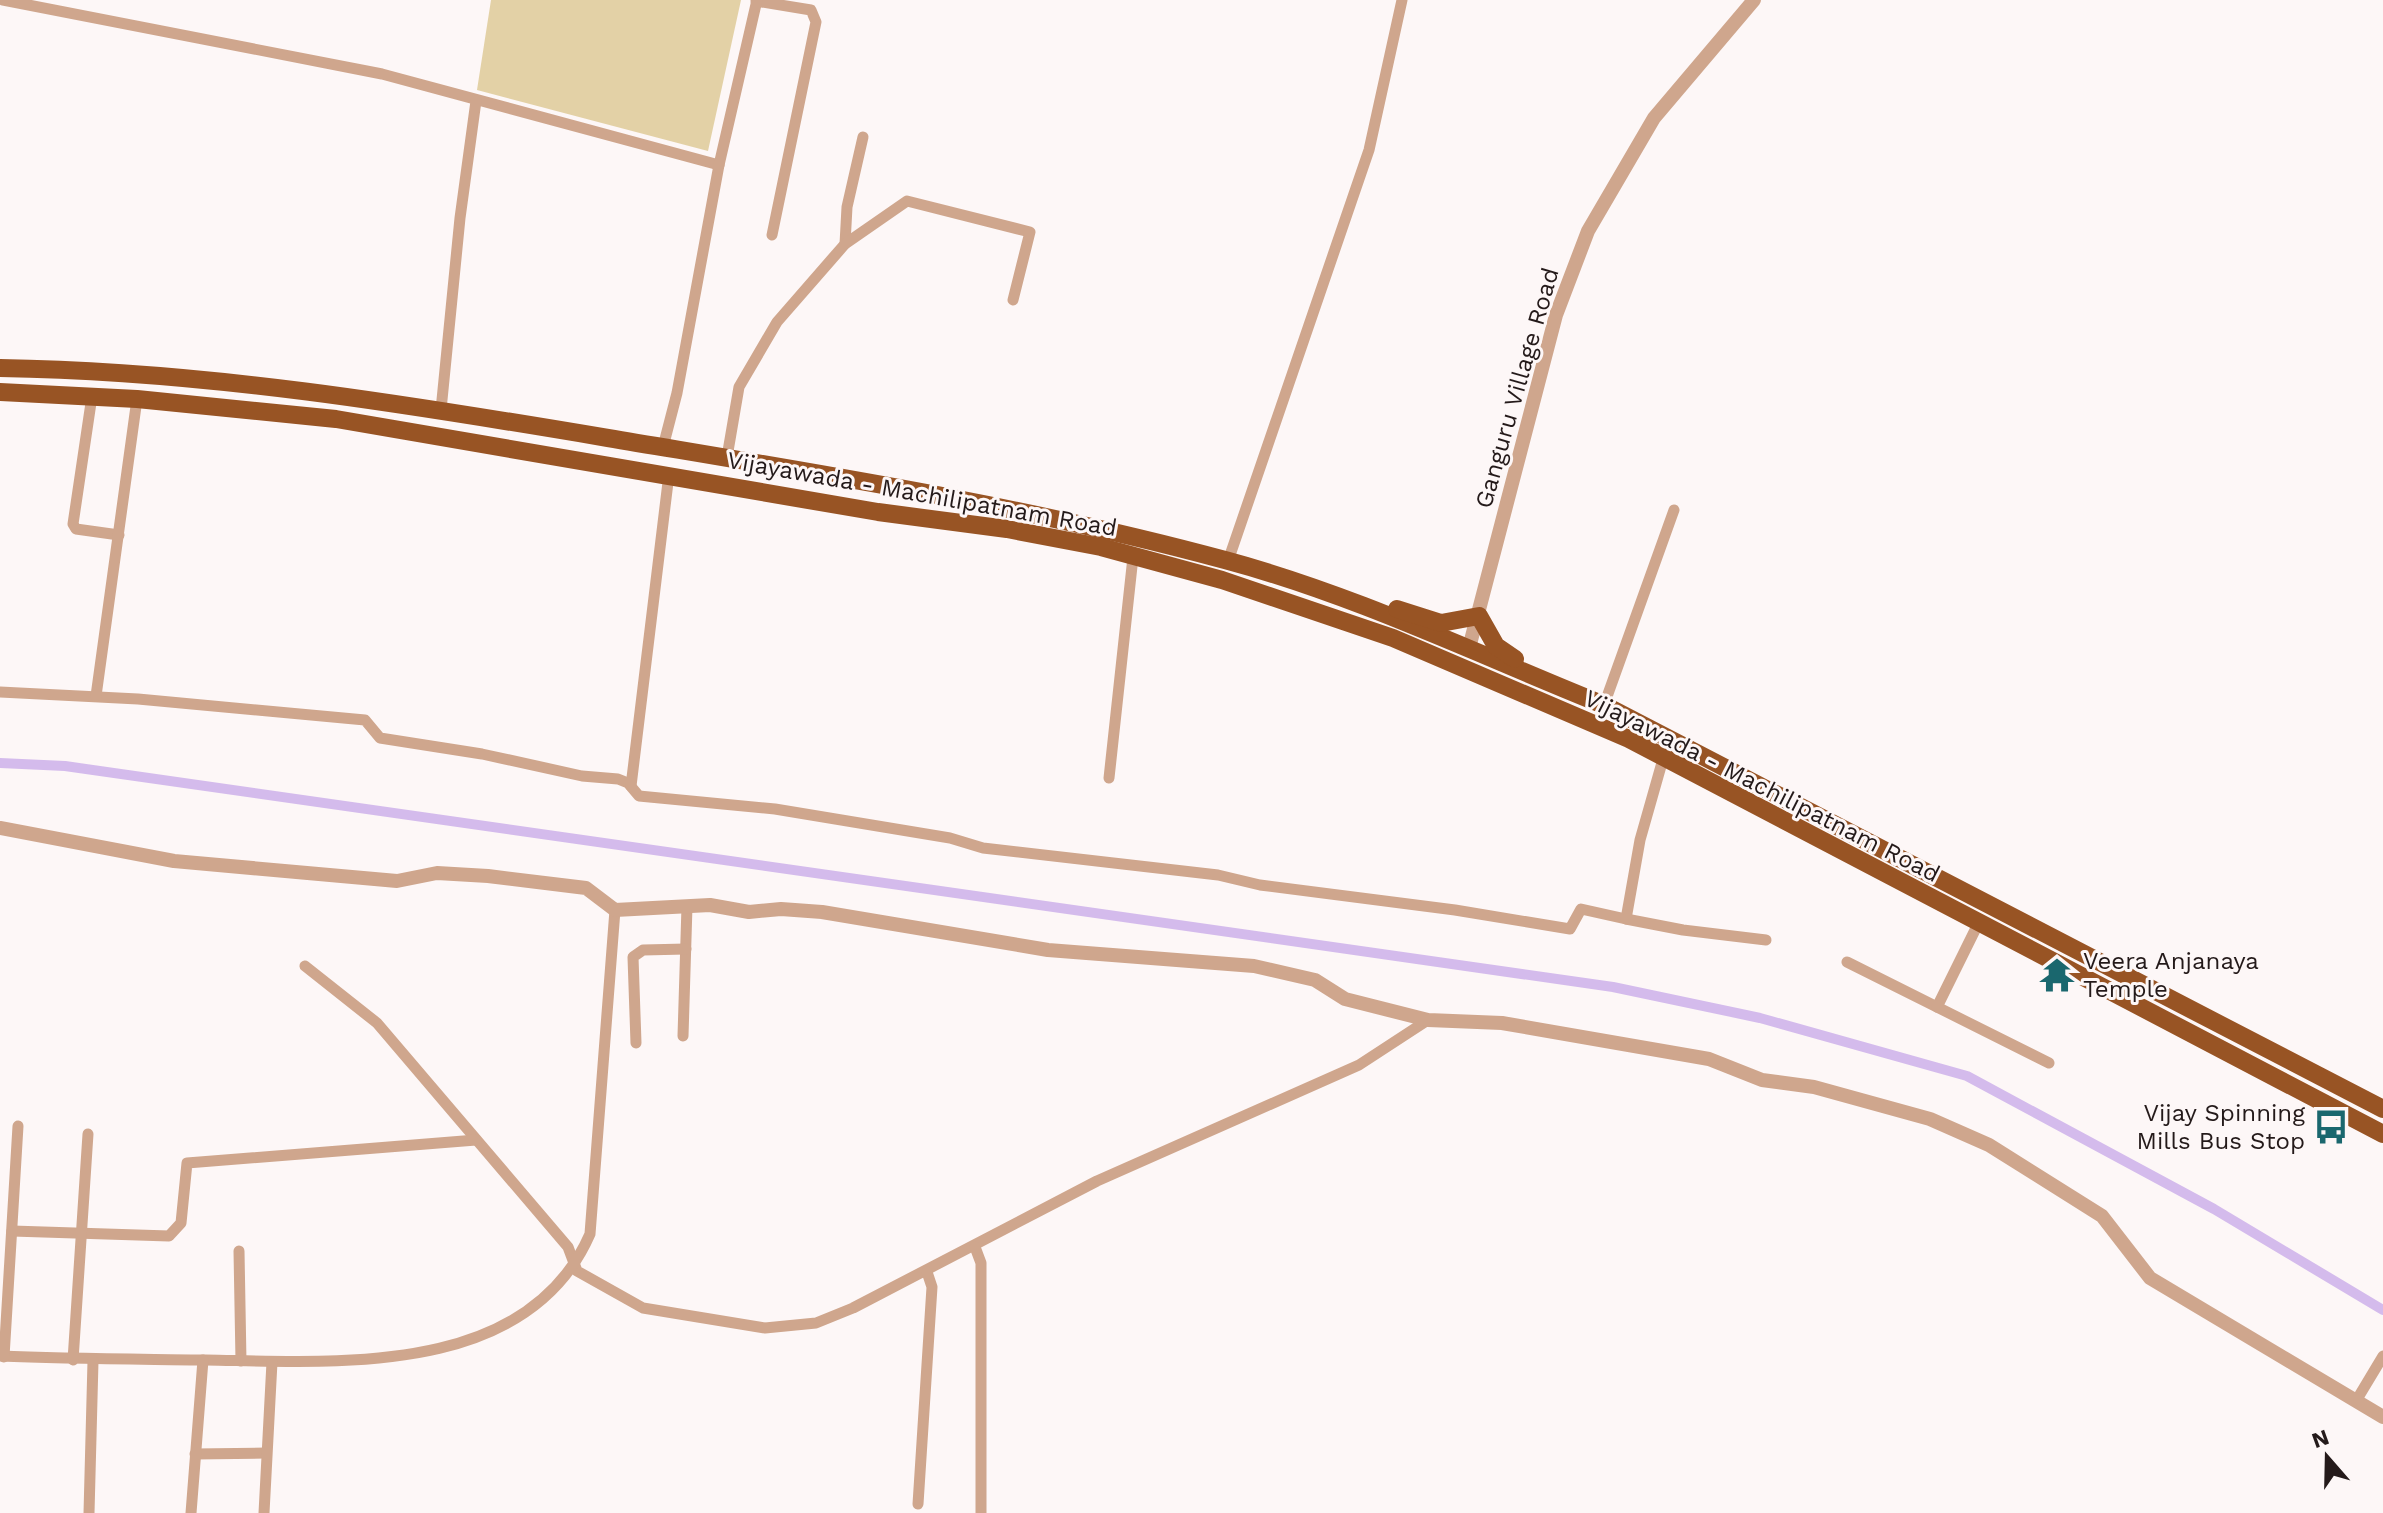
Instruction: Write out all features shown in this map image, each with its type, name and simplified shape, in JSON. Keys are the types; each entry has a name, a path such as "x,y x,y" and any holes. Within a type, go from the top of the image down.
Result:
{"highway":[{"name":"Vijayawada - Machilipatnam Road","path":"0,368 198,377 441,410 1043,514 1228,561 1319,591 1469,648 1604,705 2383,1109"},
{"name":"Vijayawada - Machilipatnam Road","path":"0,392 137,399 336,419 878,512 1007,529 1101,547 1222,580 1393,638 1612,732 2383,1134"},
{"path":"1319,591 1345,591 1441,623 1479,616 1496,646 1584,697"},
{"path":"1469,648 1471,659 1594,715 1612,732"}],"street":[{"path":"3,0 382,74 719,165"},
{"path":"663,447 677,393 719,165 756,0 800,8 816,15 772,235"},
{"path":"1228,561 1369,150 1402,0"},
{"name":"Ganguru Village Road","path":"1469,648 1556,315 1588,231 1654,118 1754,0"},
{"path":"441,410 460,218 476,101"},
{"path":"845,244 847,207 863,137"},
{"path":"727,457 739,387 799,293 845,244 907,201 1030,232 1013,300"},
{"path":"92,396 73,524 76,529 119,535"},
{"path":"96,696 137,399"},
{"path":"631,786 669,474"},
{"path":"1604,705 1674,510"},
{"path":"1109,778 1133,557"},
{"path":"0,692 96,696 365,720 380,738 482,754 582,776 618,779 631,786 639,796 775,809 937,836 983,848 1218,875 1260,885 1455,910 1552,927 1570,929 1581,909 1683,930 1766,940"},
{"path":"1626,919 1640,840 1663,759"},
{"path":"0,828 154,854 174,861 397,881 437,873 488,876 586,888 615,910 687,906 749,912 781,909 822,912 1048,950 1254,966 1315,980 1345,999 1428,1020 1502,1023 1709,1059 1762,1080 1814,1087 1950,1127 1989,1145 2102,1216 2150,1278 2383,1417"},
{"path":"683,1036 687,906"},
{"path":"18,1126 2,1356 93,1361 272,1362 399,1355 480,1337 521,1316 573,1266 585,1246 593,1219 615,910"},
{"path":"1937,1007 1978,924"},
{"path":"636,1043 633,957 643,950 686,949"},
{"path":"1847,962 2049,1063"},
{"path":"305,966 377,1023 568,1247 573,1266 643,1308 765,1328 816,1323 927,1272 1097,1181 1359,1065 1428,1020"},
{"path":"73,1360 88,1134"},
{"path":"12,1231 174,1234 181,1223 187,1163 476,1140"},
{"path":"975,1247 981,1263 981,1513"},
{"path":"239,1251 241,1361"},
{"path":"918,1504 932,1287 927,1272"},
{"path":"191,1513 203,1360"},
{"path":"89,1513 93,1361"},
{"path":"2356,1401 2381,1361"},
{"path":"264,1513 272,1362"},
{"path":"195,1454 266,1453"}],"shaded area":[{"path":"491,0 741,0 708,151 477,90"}],"waterway":[{"path":"0,763 65,766 1613,987 1760,1018 1967,1076 2214,1209 2383,1310"}],"place":[{"name":"Veera Anjanaya Temple","path":"2057,975"},
{"name":"Vijay Spinning Mills Bus Stop","path":"2331,1127"}]}
